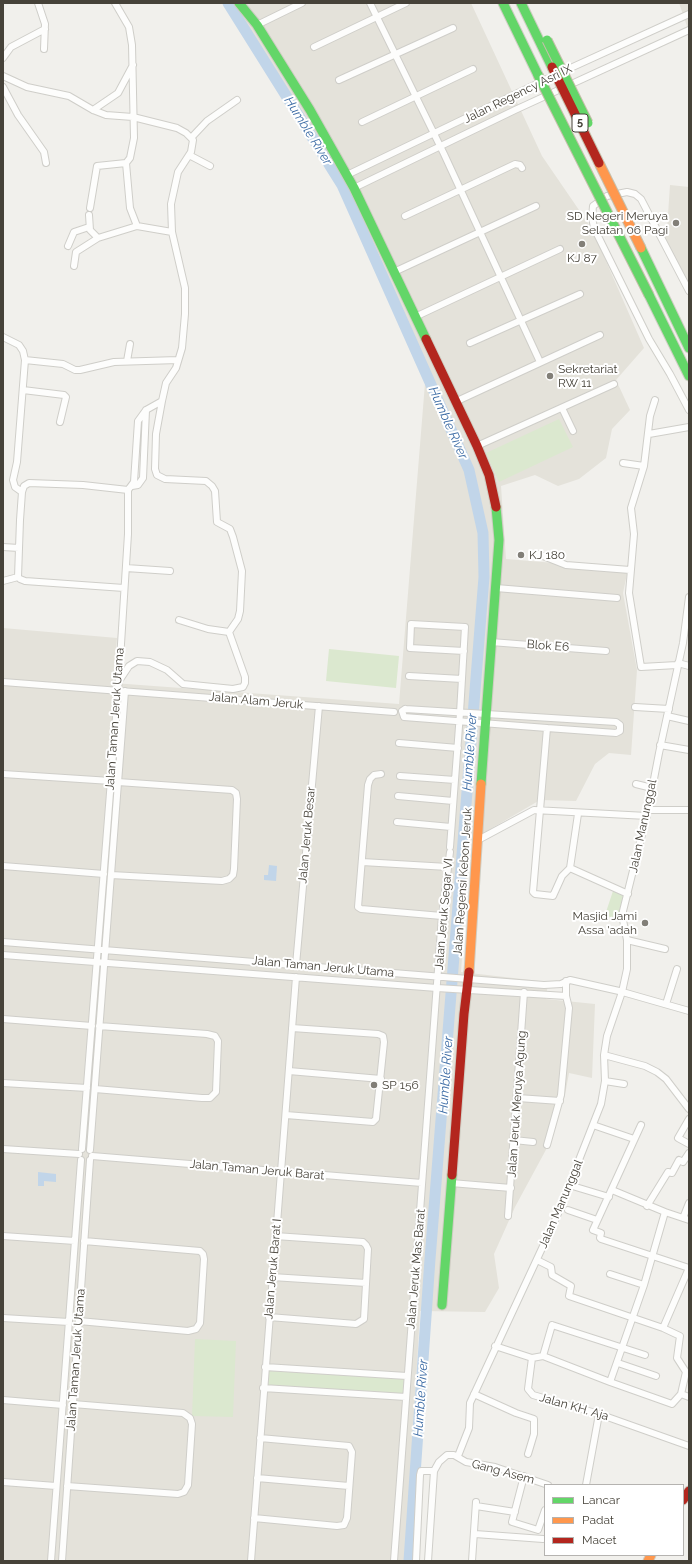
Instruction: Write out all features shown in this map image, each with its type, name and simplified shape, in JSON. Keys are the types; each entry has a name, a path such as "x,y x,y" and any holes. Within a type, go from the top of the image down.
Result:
{"main road":[{"name":"Jalan Regensi Kebon Jeruk","path":"239,3 257,25 348,175 477,446 489,476 497,513 499,540 496,588 482,719 478,840 463,989 464,1014 442,1305"},
{"name":"5","path":"521,3 689,348"},
{"path":"529,3 592,133 604,161 607,178"},
{"name":"5","path":"503,4 689,376"}],"street":[{"path":"38,3 45,29 44,49"},
{"path":"115,3 129,27 133,63 132,149 126,163 130,208 138,226"},
{"path":"257,25 302,3"},
{"path":"370,3 440,145 522,320 540,362"},
{"path":"314,47 406,3"},
{"name":"Jalan Regency Asri IX","path":"348,175 689,14"},
{"path":"339,80 453,28"},
{"path":"3,58 11,47 45,29"},
{"path":"354,188 514,109 689,30"},
{"path":"93,110 118,93 133,63"},
{"path":"362,122 473,69"},
{"path":"3,76 27,87 69,96 93,110 106,115 133,117 177,128 191,138 193,145 189,155 178,172 172,191 171,204 172,232 185,288 183,340 176,368 166,383 162,401 156,434 155,469 157,475 165,479 206,481 215,491 217,522 230,529 242,571 240,611 238,619 229,632"},
{"path":"3,87 18,115 44,152 46,163"},
{"path":"509,99 514,109"},
{"path":"191,138 207,121 237,100"},
{"path":"189,155 210,166"},
{"path":"98,238 89,227 97,166 126,163"},
{"path":"405,216 515,164 520,165 522,168"},
{"path":"689,291 642,199 635,194 627,192 607,196 593,206 592,217 594,228 649,339 689,410"},
{"path":"394,272 536,206"},
{"path":"74,266 76,252 98,238 138,226 172,232"},
{"path":"68,246 74,232 89,227"},
{"path":"415,317 560,249"},
{"path":"470,343 580,294"},
{"path":"455,402 600,336"},
{"path":"3,337 19,345 26,360 17,462 13,480 15,487 22,492"},
{"path":"127,361 130,344"},
{"path":"26,360 63,364 75,370 80,370 114,362 178,360"},
{"path":"477,446 614,384"},
{"path":"23,390 64,395 66,397 60,422"},
{"path":"655,400 650,416 644,466 631,508 634,534 629,593 641,667 678,664 689,666"},
{"path":"18,577 22,492 24,486 29,483 130,488 138,485 142,482 143,478 146,410 162,401"},
{"path":"562,408 573,431"},
{"path":"649,434 689,427"},
{"path":"623,463 644,466"},
{"name":"Jalan Taman Jeruk Utama","path":"50,1561 118,691 130,488"},
{"path":"3,547 19,548"},
{"path":"538,554 566,564 630,570"},
{"path":"126,568 170,572"},
{"path":"3,581 18,577 25,581 124,588"},
{"path":"496,588 618,598"},
{"name":"Jalan Manunggal","path":"495,1346 537,1260 601,1104 605,1081 604,1055 607,1036 622,992 627,969 627,940 623,920 648,813 660,745 685,633 689,597"},
{"path":"179,620 208,629 229,632"},
{"name":"Jalan Jeruk Segar VI","path":"440,977 442,916 450,849 458,748 462,722 462,678 464,651 465,626 412,624 410,648 464,651"},
{"path":"118,682 132,663 137,661 145,661 167,670 183,684 240,689 243,687 245,677 229,632"},
{"name":"Blok E6","path":"491,642 606,650"},
{"path":"409,676 462,678"},
{"name":"Jalan Alam Jeruk","path":"3,682 394,712"},
{"name":"Jalan Taman Jeruk Utama","path":"62,1561 104,962 125,691"},
{"name":"Jalan Jeruk Besar","path":"296,965 319,706"},
{"path":"635,706 669,709"},
{"path":"462,713 405,709 402,711 402,715 404,717 462,722 482,719 616,722 620,725 620,731 616,733 547,728 482,719 462,713"},
{"path":"667,716 689,720"},
{"path":"547,728 533,892 553,896 562,876 570,868 578,814"},
{"path":"400,743 458,748"},
{"path":"660,745 689,750"},
{"path":"3,774 111,781"},
{"path":"381,774 374,775 370,779 358,907 361,909 442,916"},
{"path":"400,776 455,780"},
{"path":"111,875 222,881 229,879 233,875 234,869 236,793 232,790 118,782"},
{"path":"636,784 652,788"},
{"path":"398,796 453,801"},
{"path":"478,840 529,812 540,810 578,814 648,813 689,810"},
{"path":"397,822 451,827"},
{"path":"362,862 448,867"},
{"path":"3,866 104,874"},
{"path":"570,868 628,894"},
{"path":"627,940 665,949"},
{"name":"Jalan Taman Jeruk Utama","path":"3,942 544,985 561,984 570,980 689,1010"},
{"name":"Jalan Taman Jeruk Utama","path":"3,955 566,996"},
{"path":"207,970 208,958"},
{"path":"666,1004 677,969"},
{"name":"Jalan Jeruk Barat I","path":"251,1561 263,1388 275,1236 282,1171 296,977"},
{"name":"Jalan Jeruk Mas Barat","path":"394,1561 422,1183 440,977"},
{"path":"547,1145 560,1101 569,1008 566,996 566,982"},
{"name":"Jalan Jeruk Meruya Agung","path":"508,1216 518,1098 524,992"},
{"path":"3,1019 92,1026"},
{"path":"95,1089 202,1098 210,1098 216,1092 218,1041 215,1036 207,1034 100,1026"},
{"path":"286,1115 373,1122 376,1119 384,1042 383,1036 292,1028"},
{"path":"604,1055 645,1066 657,1072 666,1078 689,1109"},
{"path":"289,1071 381,1079"},
{"path":"605,1081 624,1084"},
{"path":"3,1083 87,1088"},
{"path":"518,1098 560,1101"},
{"path":"689,1119 678,1138 689,1144"},
{"path":"593,1125 634,1139"},
{"path":"641,1125 593,1230 601,1233 601,1239 689,1268 663,1328"},
{"path":"514,1140 533,1142"},
{"path":"3,1149 81,1154 91,1155 86,1162 81,1154"},
{"path":"647,1206 668,1172 672,1173 679,1160 683,1162 689,1153"},
{"name":"Jalan Taman Jeruk Barat","path":"91,1155 422,1183"},
{"path":"451,1183 511,1188"},
{"path":"569,1185 608,1197"},
{"path":"612,1190 647,1206 686,1219 689,1203"},
{"path":"568,1210 597,1220"},
{"path":"610,1382 618,1363 644,1285 665,1212"},
{"path":"3,1236 75,1241"},
{"path":"269,1317 356,1324 361,1323 364,1319 368,1249 363,1242 275,1236"},
{"path":"79,1321 188,1331 196,1329 200,1323 204,1259 203,1254 200,1251 84,1241"},
{"path":"495,1346 532,1358 543,1356 672,1404 681,1394 686,1372 677,1358 680,1336 663,1328 568,1296 571,1286 552,1275 551,1267 537,1260"},
{"path":"610,1274 644,1285"},
{"path":"272,1277 366,1283"},
{"path":"682,1284 689,1286"},
{"path":"3,1318 69,1322"},
{"path":"543,1356 552,1325 645,1355"},
{"name":"Gang Asem","path":"495,1346 474,1394 470,1406 469,1428 458,1456 466,1462 495,1467 545,1484"},
{"name":"Jalan KH. Aja","path":"532,1358 528,1389 533,1395 599,1414 689,1446"},
{"path":"618,1363 656,1376"},
{"path":"265,1367 407,1376"},
{"path":"263,1388 406,1397"},
{"path":"474,1394 516,1413 534,1419 534,1434 528,1454"},
{"path":"681,1394 689,1396"},
{"path":"3,1400 62,1405"},
{"path":"67,1486 178,1494 184,1492 188,1485 192,1424 190,1418 183,1413 73,1404"},
{"path":"586,1484 599,1414"},
{"path":"254,1518 337,1526 344,1525 347,1518 352,1452 349,1446 260,1438"},
{"path":"428,1561 434,1471 439,1462 447,1455 458,1456"},
{"path":"416,1561 420,1475 421,1471 434,1471"},
{"path":"524,1476 512,1522 538,1530 544,1513"},
{"path":"257,1478 349,1486"},
{"path":"3,1482 56,1486"},
{"path":"472,1561 476,1504 515,1512"},
{"path":"475,1534 543,1540"}],"shaded area":[{"path":"223,3 471,3 542,156 592,229 644,348 616,380 630,410 612,429 606,458 579,479 558,486 535,475 501,486 506,559 628,569 623,593 637,670 631,755 609,753 595,764 576,801 540,800 470,841 461,972 548,982 546,999 595,1004 592,1078 569,1073 565,1095 548,1146 515,1207 494,1254 499,1288 485,1312 420,1311 406,1561 3,1561 3,628 117,638 113,683 399,704 426,371 342,192 256,47 231,11"},
{"path":"679,3 689,3 689,32"},
{"path":"670,185 689,187 689,295 658,234 667,230"}],"green space":[{"path":"559,419 573,447 499,482 486,453"},
{"path":"329,649 399,656 396,688 326,681"},
{"path":"613,891 626,896 618,920 605,915"},
{"path":"195,1339 236,1341 233,1417 192,1416"},
{"path":"269,1371 405,1379 405,1394 268,1385"}],"water":[{"path":"269,865 277,866 276,881 264,880 264,875 268,875"},
{"path":"38,1172 56,1174 56,1182 44,1181 44,1186 38,1186"}],"waterway":[{"name":"Humble River","path":"228,3 342,185 469,470 483,533 484,577 430,1259 409,1561"}],"traffic: fast":[{"path":"239,3 257,25 310,110 354,188 426,339"},
{"path":"503,3 538,75"},
{"path":"521,3 552,67"},
{"path":"547,40 588,123"},
{"path":"538,75 649,295"},
{"path":"641,248 689,348"},
{"path":"649,295 689,376"},
{"path":"481,784 499,540 496,507"},
{"path":"442,1305 452,1175"}],"traffic: slow":[{"path":"599,163 641,248"},
{"path":"469,972 481,784"},
{"path":"648,1561 650,1556"}],"traffic: jam":[{"path":"552,67 599,163"},
{"path":"426,339 477,446 489,475 496,507"},
{"path":"452,1175 464,1014 469,972"},
{"path":"684,1498 689,1491"}],"place":[{"name":"SD Negeri Meruya Selatan 06 Pagi","path":"676,223"},
{"name":"KJ 87","path":"582,244"},
{"name":"Sekretariat RW 11","path":"550,376"},
{"name":"KJ 180","path":"521,555"},
{"name":"Masjid Jami Assa 'adah","path":"645,923"},
{"name":"SP 156","path":"374,1085"}]}
